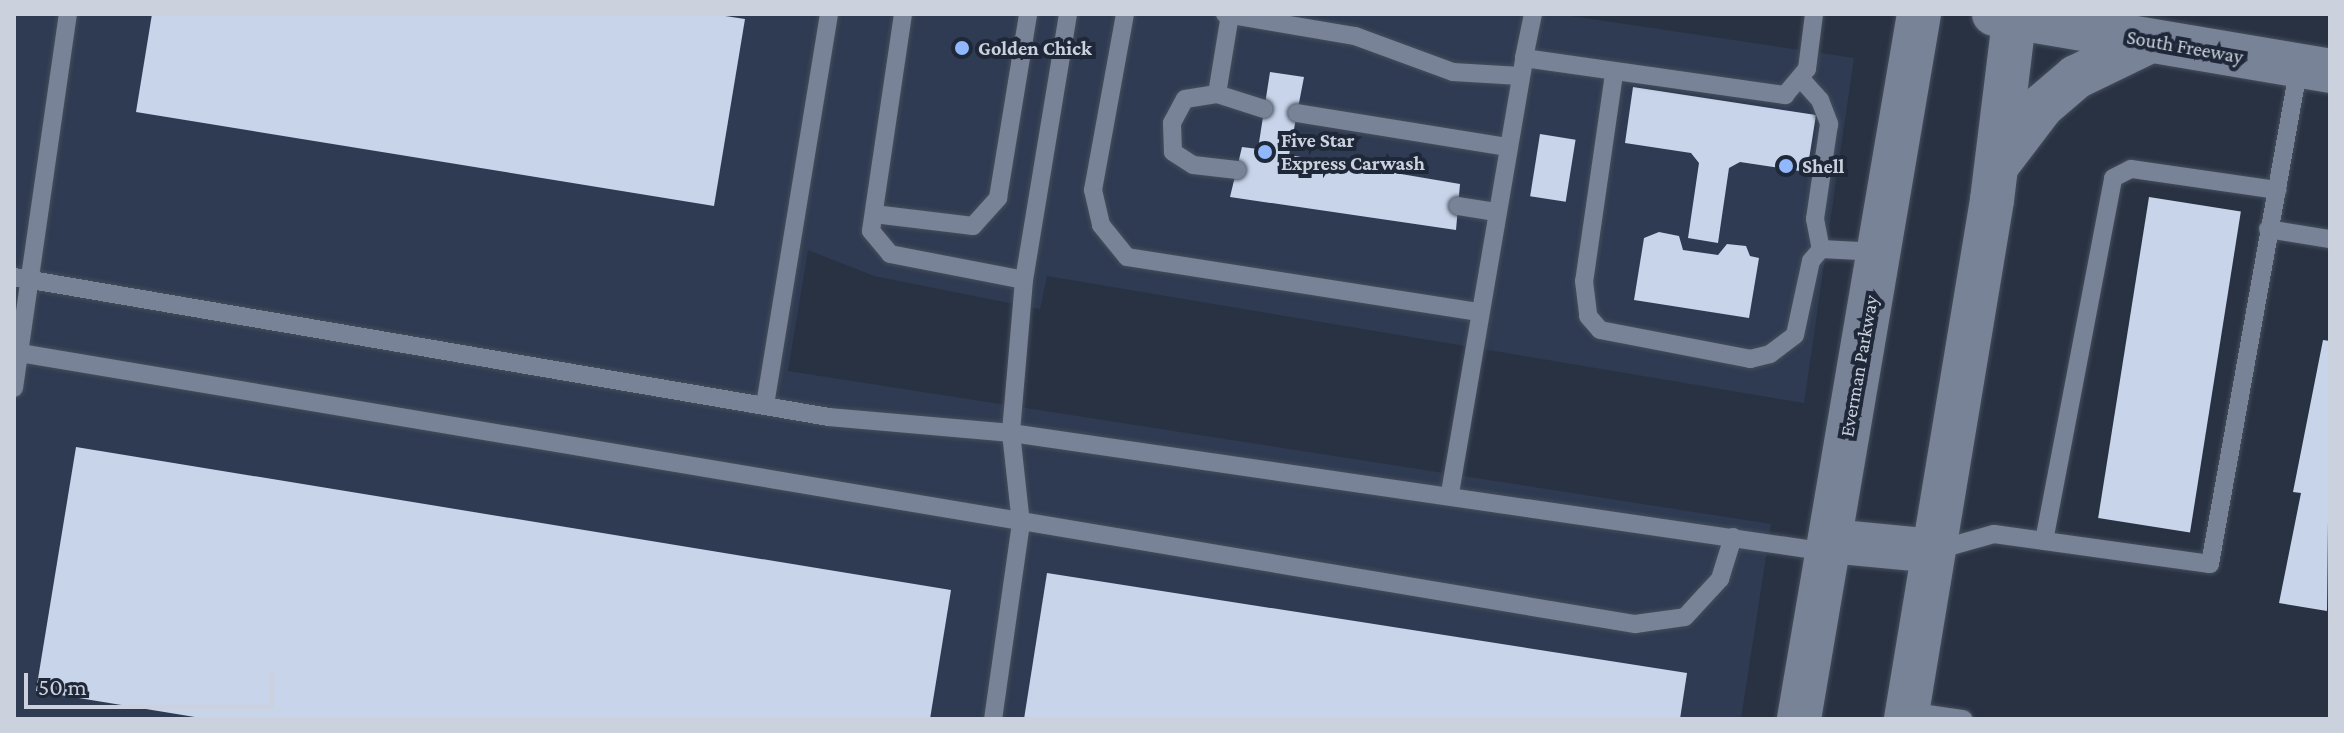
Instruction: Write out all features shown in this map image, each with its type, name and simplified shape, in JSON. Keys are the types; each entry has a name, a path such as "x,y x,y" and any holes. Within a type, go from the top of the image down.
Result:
{"street":[{"name":"Everman Parkway","path":"1799,719 1919,14"},
{"name":"South Freeway","path":"2008,15 2162,28 2314,69"},
{"path":"1907,715 1997,166 2008,15"},
{"path":"1997,166 2042,106 2076,77 2162,28"},
{"path":"1829,546 1934,551"}],"lane":[{"path":"14,388 17,353 33,280 68,14"},
{"path":"765,405 829,14"},
{"path":"903,14 871,231 890,254 1024,280"},
{"path":"874,214 973,226 998,198 1028,14"},
{"path":"993,719 1021,523 1011,433 1024,280 1068,14"},
{"path":"1125,14 1093,190 1101,225 1127,257 1480,312"},
{"path":"1217,94 1228,14 1355,36 1453,72 1522,67 1614,74 1785,95 1801,79 1814,14"},
{"path":"1450,493 1533,14"},
{"path":"1934,551 1994,534 2210,564 2268,229 2314,69"},
{"path":"1614,74 1584,281 1588,316 1600,330 1750,359 1770,354 1795,335 1811,261 1821,249"},
{"path":"1801,79 1820,100 1829,124 1815,219 1821,249"},
{"path":"1237,170 1193,165 1173,152 1172,123 1185,99 1217,94 1264,109"},
{"path":"1297,113 1508,147"},
{"path":"2044,541 2113,178 2131,169 2277,190"},
{"path":"1458,206 1497,212"},
{"path":"2268,229 2330,239"},
{"path":"1821,249 1879,252"},
{"path":"14,277 765,405 1011,433 1450,493 1733,537 1829,546"},
{"path":"17,353 1635,624 1685,617 1720,579 1733,537"},
{"path":"1907,715 1963,719"}],"shaded area":[{"path":"14,14 1558,14 1854,58 1804,403 1047,276 1040,309 874,276 808,250 788,371 1771,524 1741,719 14,719"}],"building":[{"path":"152,14 712,14 745,19 714,206 136,112"},
{"name":"Five Star Express Carwash","path":"1270,72 1304,77 1289,155 1460,184 1456,230 1230,197 1242,147 1258,149"},
{"name":"Shell","path":"1633,87 1816,115 1807,172 1740,162 1729,168 1718,243 1688,238 1699,163 1691,153 1625,143"},
{"path":"1540,134 1576,140 1566,202 1530,196"},
{"path":"2149,197 2241,212 2190,533 2098,518"},
{"path":"1659,232 1679,236 1683,250 1718,255 1727,244 1746,246 1750,256 1759,258 1749,318 1634,300 1644,238"},
{"path":"2323,340 2330,341 2327,611 2279,603 2301,493 2293,492"},
{"path":"76,447 951,590 930,719 207,719 36,691"},
{"path":"1047,573 1687,673 1680,719 1024,719"}],"place":[{"name":"Golden Chick","path":"962,48"},
{"name":"Five Star Express Carwash","path":"1265,152"},
{"name":"Shell","path":"1786,166"}]}
